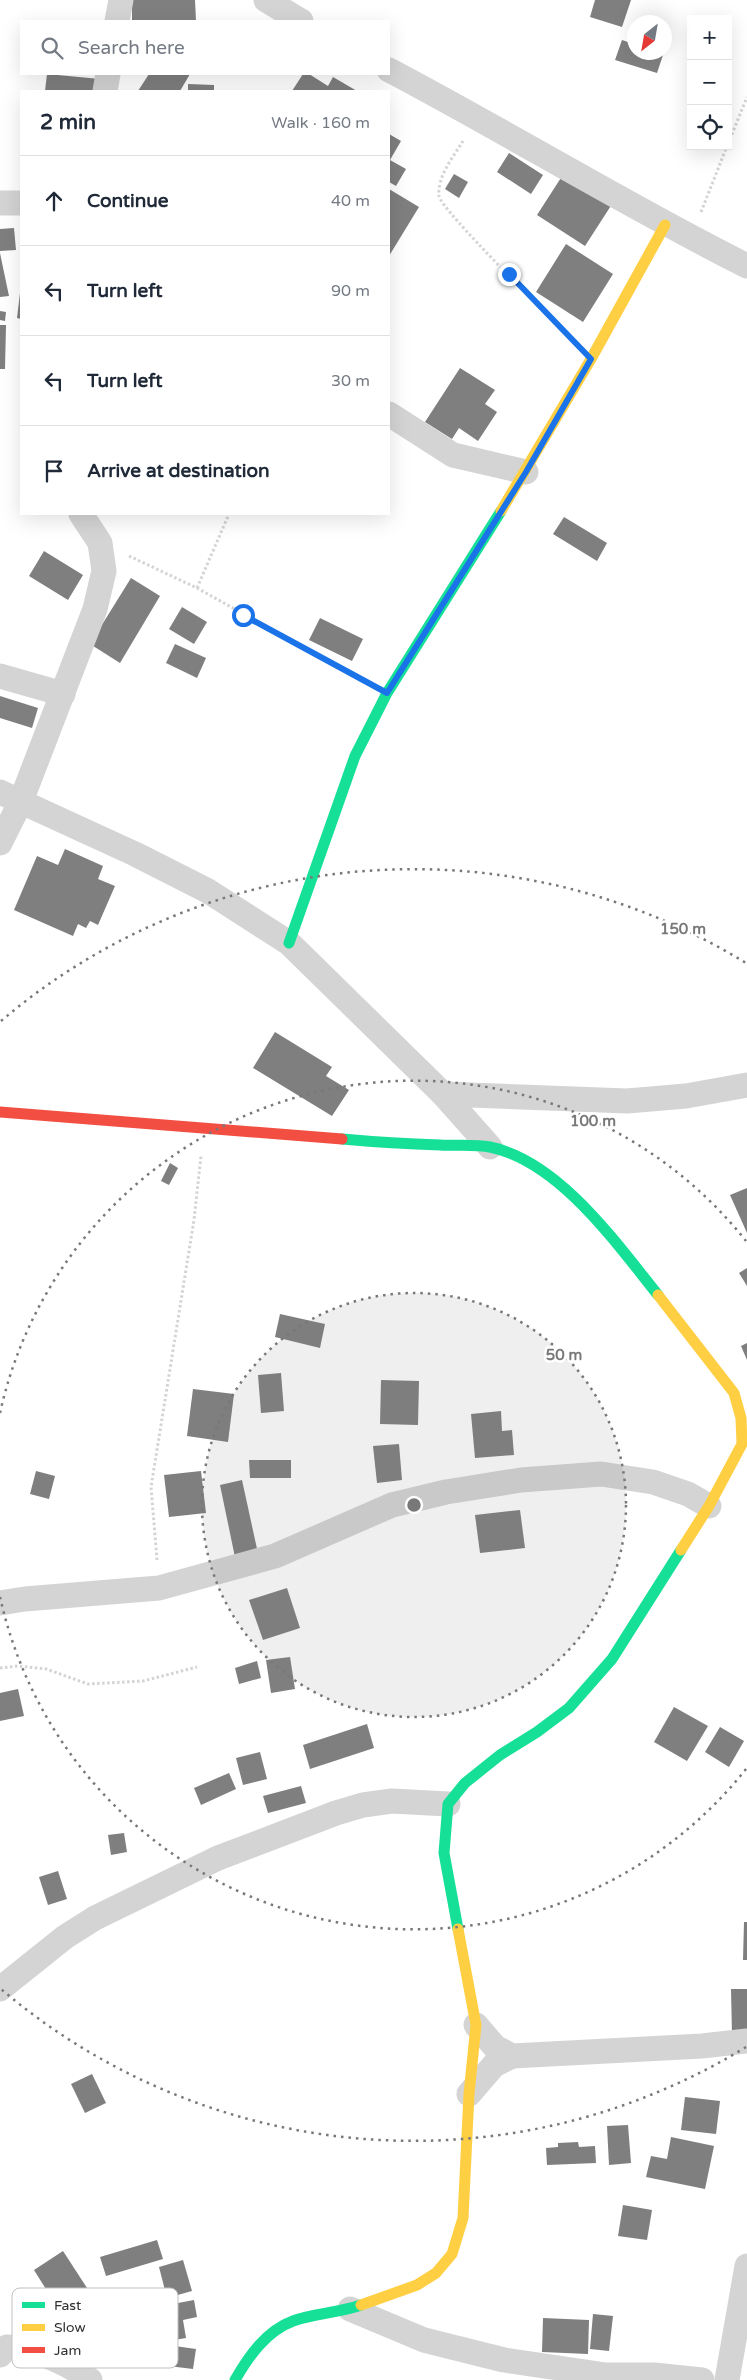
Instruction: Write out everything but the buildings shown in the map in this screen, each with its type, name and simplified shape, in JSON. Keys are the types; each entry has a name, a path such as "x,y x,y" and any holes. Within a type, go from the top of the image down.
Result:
{"street":[{"path":"117,20 121,0"},
{"path":"266,0 299,20"},
{"path":"390,71 477,117 664,225 747,266"},
{"path":"105,90 108,75"},
{"path":"0,203 20,203"},
{"path":"289,943 355,756 387,693 526,472 591,359 664,225"},
{"path":"390,415 452,455 526,472"},
{"path":"0,843 10,797 63,694 95,608 104,571 100,543 82,515"},
{"path":"0,676 63,694"},
{"path":"10,797 135,854 208,891 289,943 443,1094 490,1147"},
{"path":"443,1094 635,1100 686,1096 747,1085"},
{"path":"0,1112 389,1142 490,1147 522,1159 551,1177 577,1199 605,1229 678,1319 734,1393 741,1418 744,1444 709,1506 612,1659 569,1708 537,1732 500,1755 465,1783 448,1804 444,1853 476,2025 469,2094 463,2218 452,2254 436,2273 417,2285 350,2309 293,2321 268,2337 249,2356 235,2380"},
{"path":"0,1603 25,1599 159,1588 275,1556 392,1505 446,1492 521,1480 601,1474 653,1482 688,1494 709,1506"},
{"path":"0,1990 65,1936 95,1918 218,1858 336,1813 364,1805 392,1801 448,1804"},
{"path":"476,2025 495,2047 512,2056"},
{"path":"469,2094 494,2065 512,2056 702,2046 747,2041"},
{"path":"727,2380 747,2266"},
{"path":"350,2309 424,2340 504,2360 553,2369 606,2375 654,2375 702,2380"},
{"path":"71,2368 90,2380"}],"path":[{"path":"732,135 747,97"},
{"path":"477,117 439,184 439,198 470,234 591,359"},
{"path":"691,238 726,150"},
{"path":"196,588 229,515"},
{"path":"100,543 196,588 387,693"},
{"path":"159,1588 151,1487 194,1220 204,1128"},
{"path":"0,1668 18,1666 46,1669 88,1684 143,1681 197,1667"}],"traffic: fast":[{"path":"289,943 355,756 387,693 501,511"},
{"path":"342,1139 484,1146 515,1155 539,1169 562,1186 584,1207 605,1229 658,1295"},
{"path":"458,1929 444,1853 448,1804 465,1783 500,1755 537,1732 569,1708 612,1659 681,1550"},
{"path":"235,2380 259,2345 283,2325 301,2318 361,2305"}],"traffic: slow":[{"path":"501,511 591,359 665,225"},
{"path":"658,1295 734,1393 741,1418 742,1444 709,1506 681,1550"},
{"path":"361,2305 417,2285 436,2273 452,2254 463,2218 469,2094 476,2025 458,1929"}],"traffic: jam":[{"path":"0,1112 342,1139"}],"route":[{"path":"243,615 387,693 526,472 591,359 509,274"}]}
